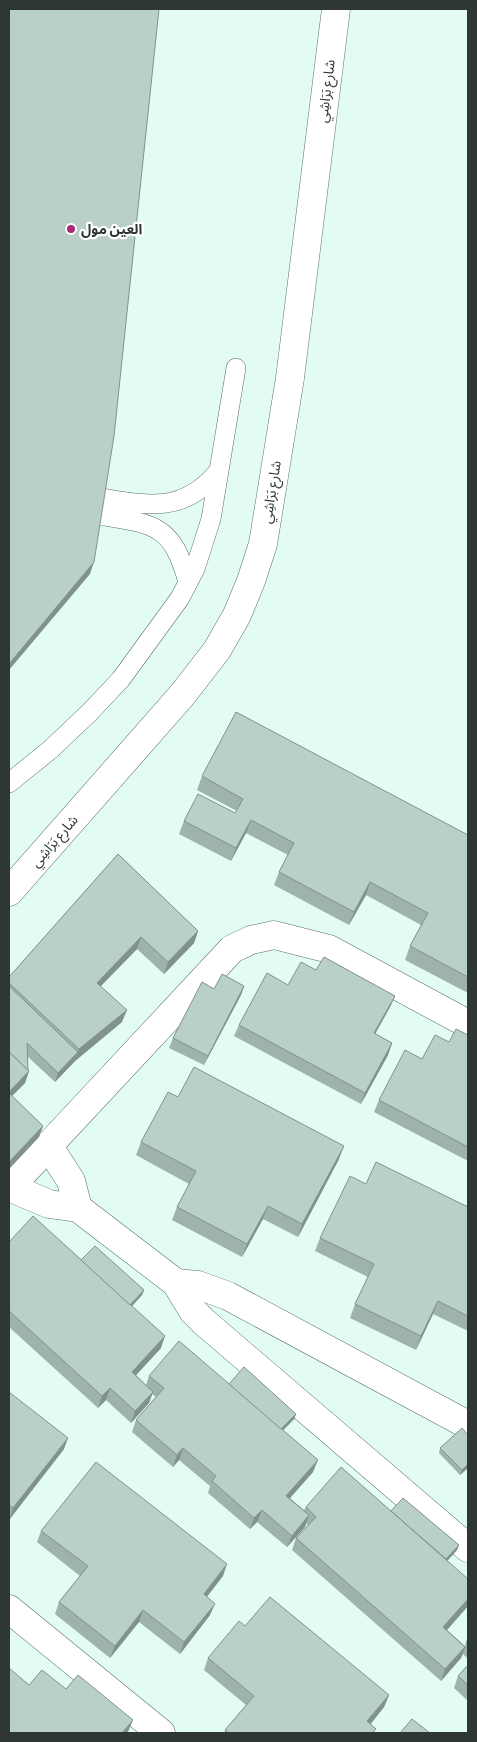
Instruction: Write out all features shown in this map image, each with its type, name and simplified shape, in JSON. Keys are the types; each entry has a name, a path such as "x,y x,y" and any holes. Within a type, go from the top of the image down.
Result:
{"street":[{"name":"شارع بَرَاشِي","path":"9,892 183,694 217,650 237,615 251,581 262,544 290,378 336,9"},
{"path":"468,1024 329,949 274,935 251,940 232,950 9,1188 49,1204 78,1208 176,1283 193,1310 204,1322 468,1548"},
{"path":"48,1145 70,1181 78,1208"},
{"path":"176,1283 198,1285 228,1296 468,1425"},
{"path":"9,1609 161,1733"}],"lane":[{"path":"9,783 51,749 121,679 161,626 188,582 195,569 211,519 236,368"},
{"path":"188,582 181,557 173,543 161,531 100,506 152,506 166,504 195,493 218,472"}],"building":[{"name":"العين مول","path":"9,9 159,9 114,436 94,562 9,664"},
{"path":"236,712 468,835 468,977 410,946 428,913 370,882 354,912 279,872 294,843 251,820 236,848 184,821 198,794 235,813 243,799 202,776"},
{"path":"118,854 198,931 168,962 141,937 97,983 127,1010 79,1049 9,983 9,977"},
{"path":"324,957 395,996 374,1033 392,1043 365,1093 239,1025 267,973 288,985 301,962 316,970"},
{"path":"222,974 244,986 208,1056 173,1038 202,982 214,989"},
{"path":"9,986 78,1052 58,1073 27,1043 28,1070 9,1052"},
{"path":"456,1029 468,1035 468,1147 379,1100 405,1050 422,1059 435,1035 449,1042"},
{"path":"9,1052 29,1071 9,1092"},
{"path":"194,1067 344,1146 302,1224 268,1206 247,1244 177,1207 196,1171 141,1142 168,1092 178,1097"},
{"path":"9,1093 43,1126 9,1162"},
{"path":"376,1162 468,1207 468,1316 438,1301 421,1336 355,1304 374,1264 320,1238 350,1176 366,1184"},
{"path":"33,1216 165,1336 132,1372 153,1392 135,1411 110,1388 102,1396 9,1311 9,1242"},
{"path":"95,1246 144,1290 130,1305 81,1260"},
{"path":"179,1341 318,1460 286,1496 309,1515 292,1536 262,1510 254,1518 212,1481 216,1476 183,1448 177,1455 136,1420 164,1388 149,1376"},
{"path":"244,1367 296,1414 281,1429 229,1384"},
{"path":"9,1392 68,1438 13,1508 9,1505"},
{"path":"462,1428 468,1435 468,1464 462,1470 440,1448"},
{"path":"96,1462 227,1564 204,1594 215,1604 184,1642 143,1610 115,1646 59,1602 88,1566 41,1531"},
{"path":"341,1467 468,1579 468,1599 443,1627 465,1647 445,1669 296,1538 316,1517 306,1507"},
{"path":"403,1498 459,1545 446,1559 391,1511"},
{"path":"270,1597 389,1695 367,1721 376,1729 372,1733 229,1733 225,1730 254,1696 208,1658 239,1621 245,1626"},
{"path":"468,1665 468,1685 458,1676"},
{"path":"9,1668 29,1685 42,1670 66,1689 78,1675 133,1720 122,1733 9,1733"},
{"path":"412,1719 430,1733 400,1733"}],"place":[{"name":"العين مول","path":"71,229"}]}
